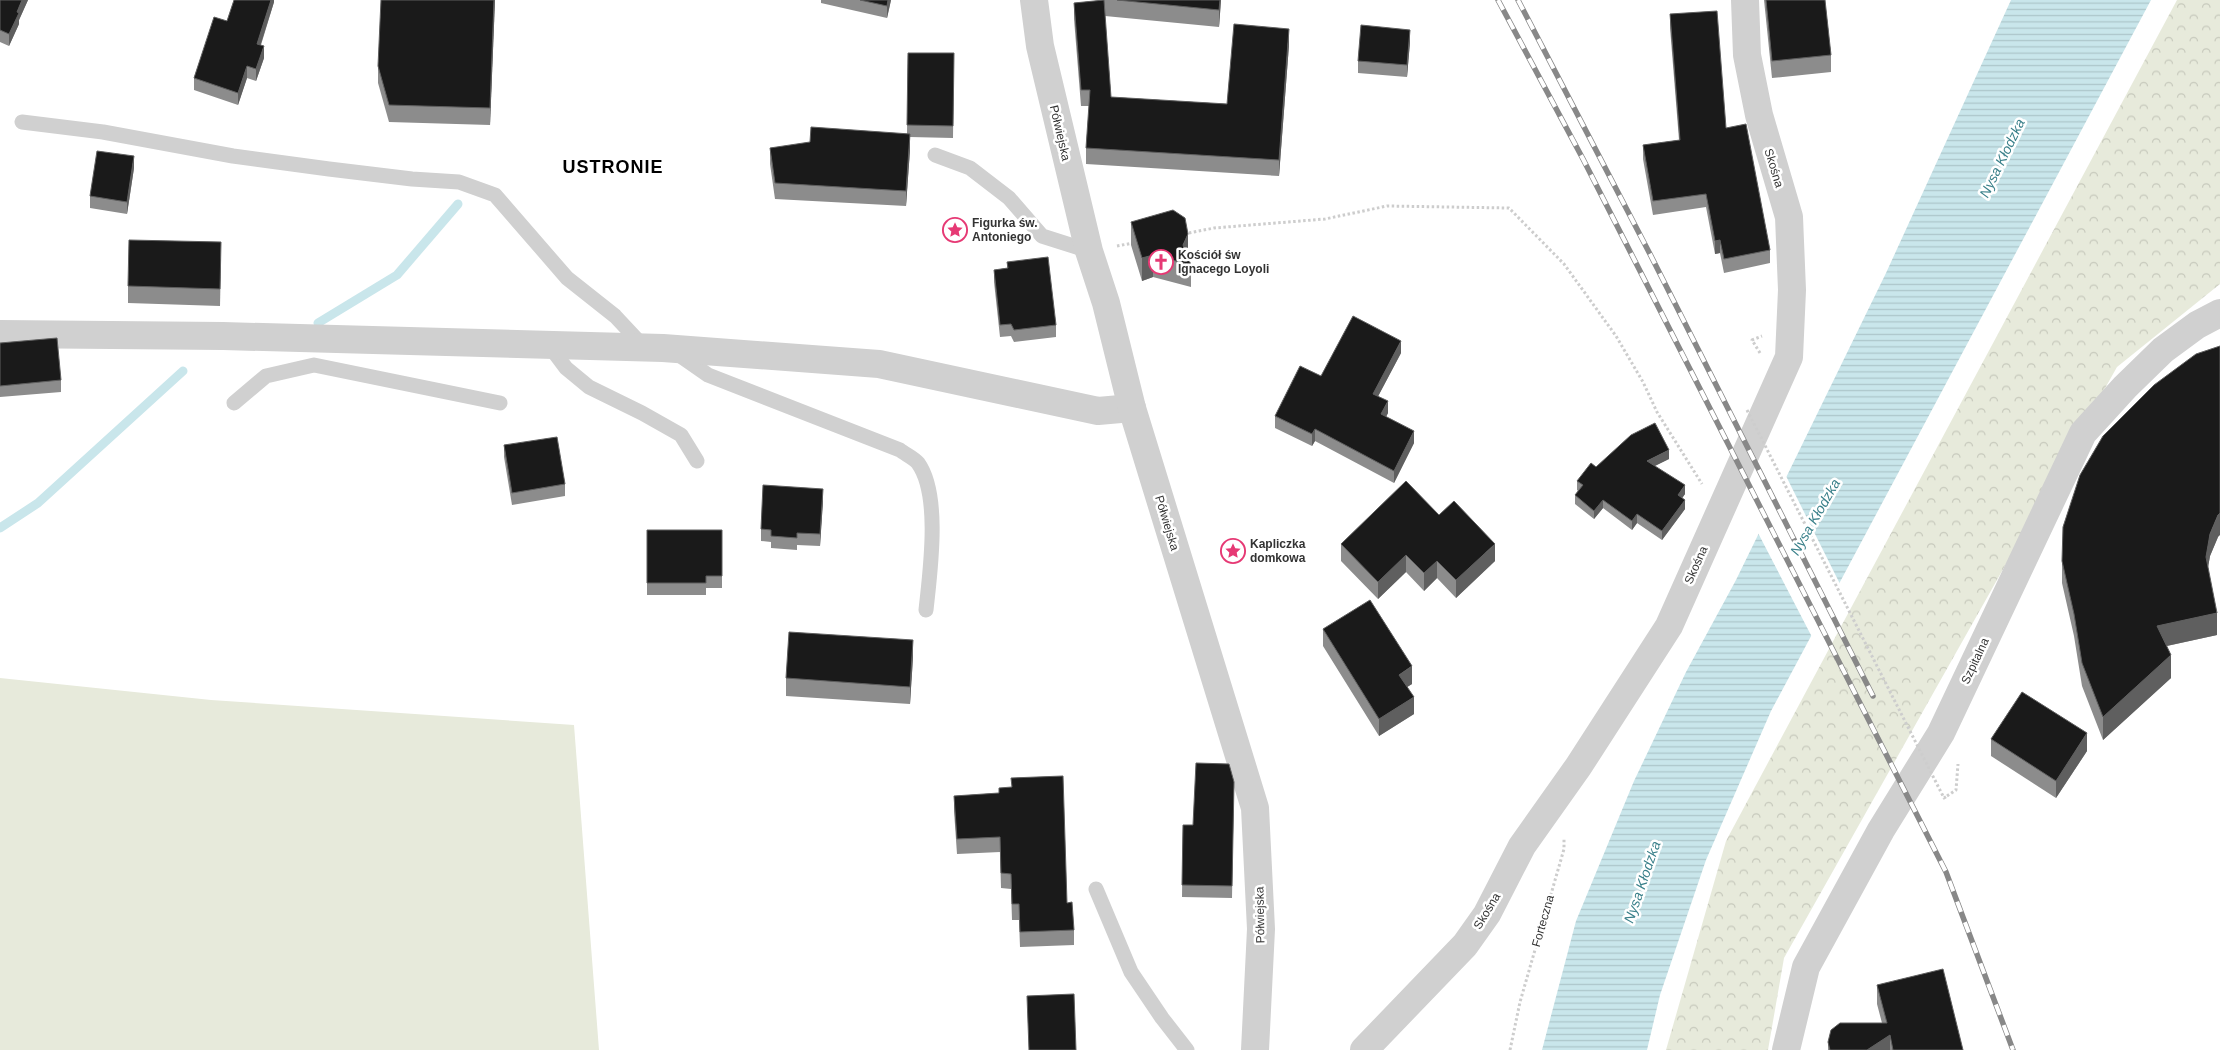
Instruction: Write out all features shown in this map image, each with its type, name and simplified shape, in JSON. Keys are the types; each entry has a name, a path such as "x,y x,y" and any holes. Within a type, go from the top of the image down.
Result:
{"street":[{"name":"Półwiejska","path":"1034,0 1040,46 1089,252 1106,303 1132,408 1255,808 1261,930 1255,1050"},
{"name":"Skośna","path":"1364,1050 1465,945 1487,914 1522,846 1562,790 1669,626 1789,357 1792,290 1789,217 1759,115 1747,55 1745,0"},
{"name":"Szpitalna","path":"1786,1050 1806,966 1882,830 1941,733 2083,433 2125,387 2163,350 2196,325 2220,313"},
{"path":"0,334 118,334 314,338 657,348 879,364 1098,411 1132,408"}],"lane":[{"path":"22,122 103,132 233,156 412,179 459,182 495,195 567,278 657,348 708,375 900,450 918,462 929,485 932,510 926,610"},
{"path":"935,154 970,168 1009,198 1042,236 1089,252"},
{"path":"314,338 314,365"},
{"path":"548,344 566,368 589,387 681,435 697,461"},
{"path":"234,403 266,376 314,365 500,403"},
{"path":"1096,889 1131,972 1162,1018 1187,1050"}],"path":[{"path":"1176,235 1214,228 1326,219 1387,206 1509,208 1564,264 1610,328 1643,382 1657,412 1699,481 1723,503"},
{"path":"1089,252 1137,242"},
{"path":"1747,410 1944,798 1956,790 1958,758"},
{"name":"Forteczna","path":"1510,1050 1520,1002 1564,849 1562,790"}],"green space":[{"path":"2177,0 2220,0 2220,284 2117,367 1784,958 1768,1050 1666,1050 1726,841"},
{"path":"0,678 211,700 574,725 599,1050 0,1050"}],"water":[{"name":"Nysa Kłodzka","path":"2011,0 2151,0 1771,711 1706,860 1660,995 1647,1050 1542,1050 1576,921 1634,781 1686,672 1736,580 1886,273"}],"pier":[{"path":"1785,474 1841,586 1813,639 1757,531"}],"building":[{"path":"0,0 22,0 17,12 19,13 9,34 0,30"},
{"path":"234,0 271,0 257,44 264,46 256,69 247,66 238,93 194,78 214,17 227,21"},
{"path":"381,0 494,0 490,108 389,105 378,66"},
{"path":"860,0 888,0 887,6"},
{"path":"1104,0 1111,97 1227,104 1234,24 1289,29 1279,160 1086,148 1090,90 1081,90 1074,3"},
{"path":"1117,0 1220,0 1219,10"},
{"path":"1766,0 1825,0 1831,55 1772,61"},
{"path":"1717,11 1726,128 1746,124 1770,250 1724,259 1720,240 1715,241 1706,194 1653,201 1643,145 1680,140 1670,14"},
{"path":"1361,25 1410,30 1407,65 1358,61"},
{"path":"908,53 954,53 953,126 907,125"},
{"path":"811,127 910,134 906,191 775,183 770,148 810,142"},
{"path":"97,151 134,156 127,202 90,196"},
{"path":"1173,210 1185,218 1188,234 1183,245 1191,265 1153,255 1142,258 1131,222"},
{"path":"129,240 221,242 220,289 128,286"},
{"path":"1048,257 1056,325 1014,330 1011,324 1000,325 994,270 1008,268 1007,262"},
{"path":"1353,316 1401,341 1373,394 1388,401 1381,414 1414,431 1394,471 1315,429 1312,434 1275,416 1300,366 1321,376"},
{"path":"57,338 61,380 0,386 0,343"},
{"path":"2220,346 2220,513 2210,534 2206,557 2217,613 2157,626 2171,655 2103,717 2082,663 2074,614 2062,561 2063,527 2080,475 2103,436 2154,385 2196,354"},
{"path":"1655,423 1669,450 1647,461 1685,485 1678,495 1685,500 1662,531 1637,514 1632,521 1603,500 1594,511 1575,495 1583,485 1577,481 1591,463 1596,467 1631,435"},
{"path":"557,437 565,484 512,493 504,445"},
{"path":"1406,481 1439,515 1454,501 1495,544 1456,580 1437,561 1424,573 1406,555 1378,582 1341,544"},
{"path":"763,485 823,489 820,534 797,533 797,538 771,536 771,530 761,529"},
{"path":"647,530 722,530 722,576 706,576 706,583 647,583"},
{"path":"1370,600 1412,666 1399,675 1414,697 1379,719 1323,629"},
{"path":"789,632 913,640 910,687 786,678"},
{"path":"2022,692 2087,733 2056,781 1991,739"},
{"path":"1196,763 1229,764 1234,782 1232,886 1182,885 1183,825 1193,825"},
{"path":"1063,776 1067,903 1072,902 1074,930 1020,932 1019,904 1012,904 1011,874 1001,873 1000,837 957,839 954,796 999,793 999,788 1012,787 1011,778"},
{"path":"1943,969 1963,1050 1893,1050 1890,1035 1867,1050 1830,1050 1828,1042 1831,1030 1840,1023 1887,1023 1877,985"},
{"path":"1074,994 1076,1050 1029,1050 1027,996"}],"waterway":[{"path":"318,323 397,275 458,204"},
{"path":"0,528 38,503 183,371"}],"railway":[{"path":"1498,0 1583,159 1946,872 2013,1050"},
{"path":"1518,0 1651,256 1873,696"}],"place":[{"name":"Figurka św. Antoniego","path":"955,230"},
{"name":"Kościół św Ignacego Loyoli","path":"1161,262"},
{"name":"Kapliczka domkowa","path":"1233,551"}],"district":[{"name":"USTRONIE","path":"613,167"}]}
